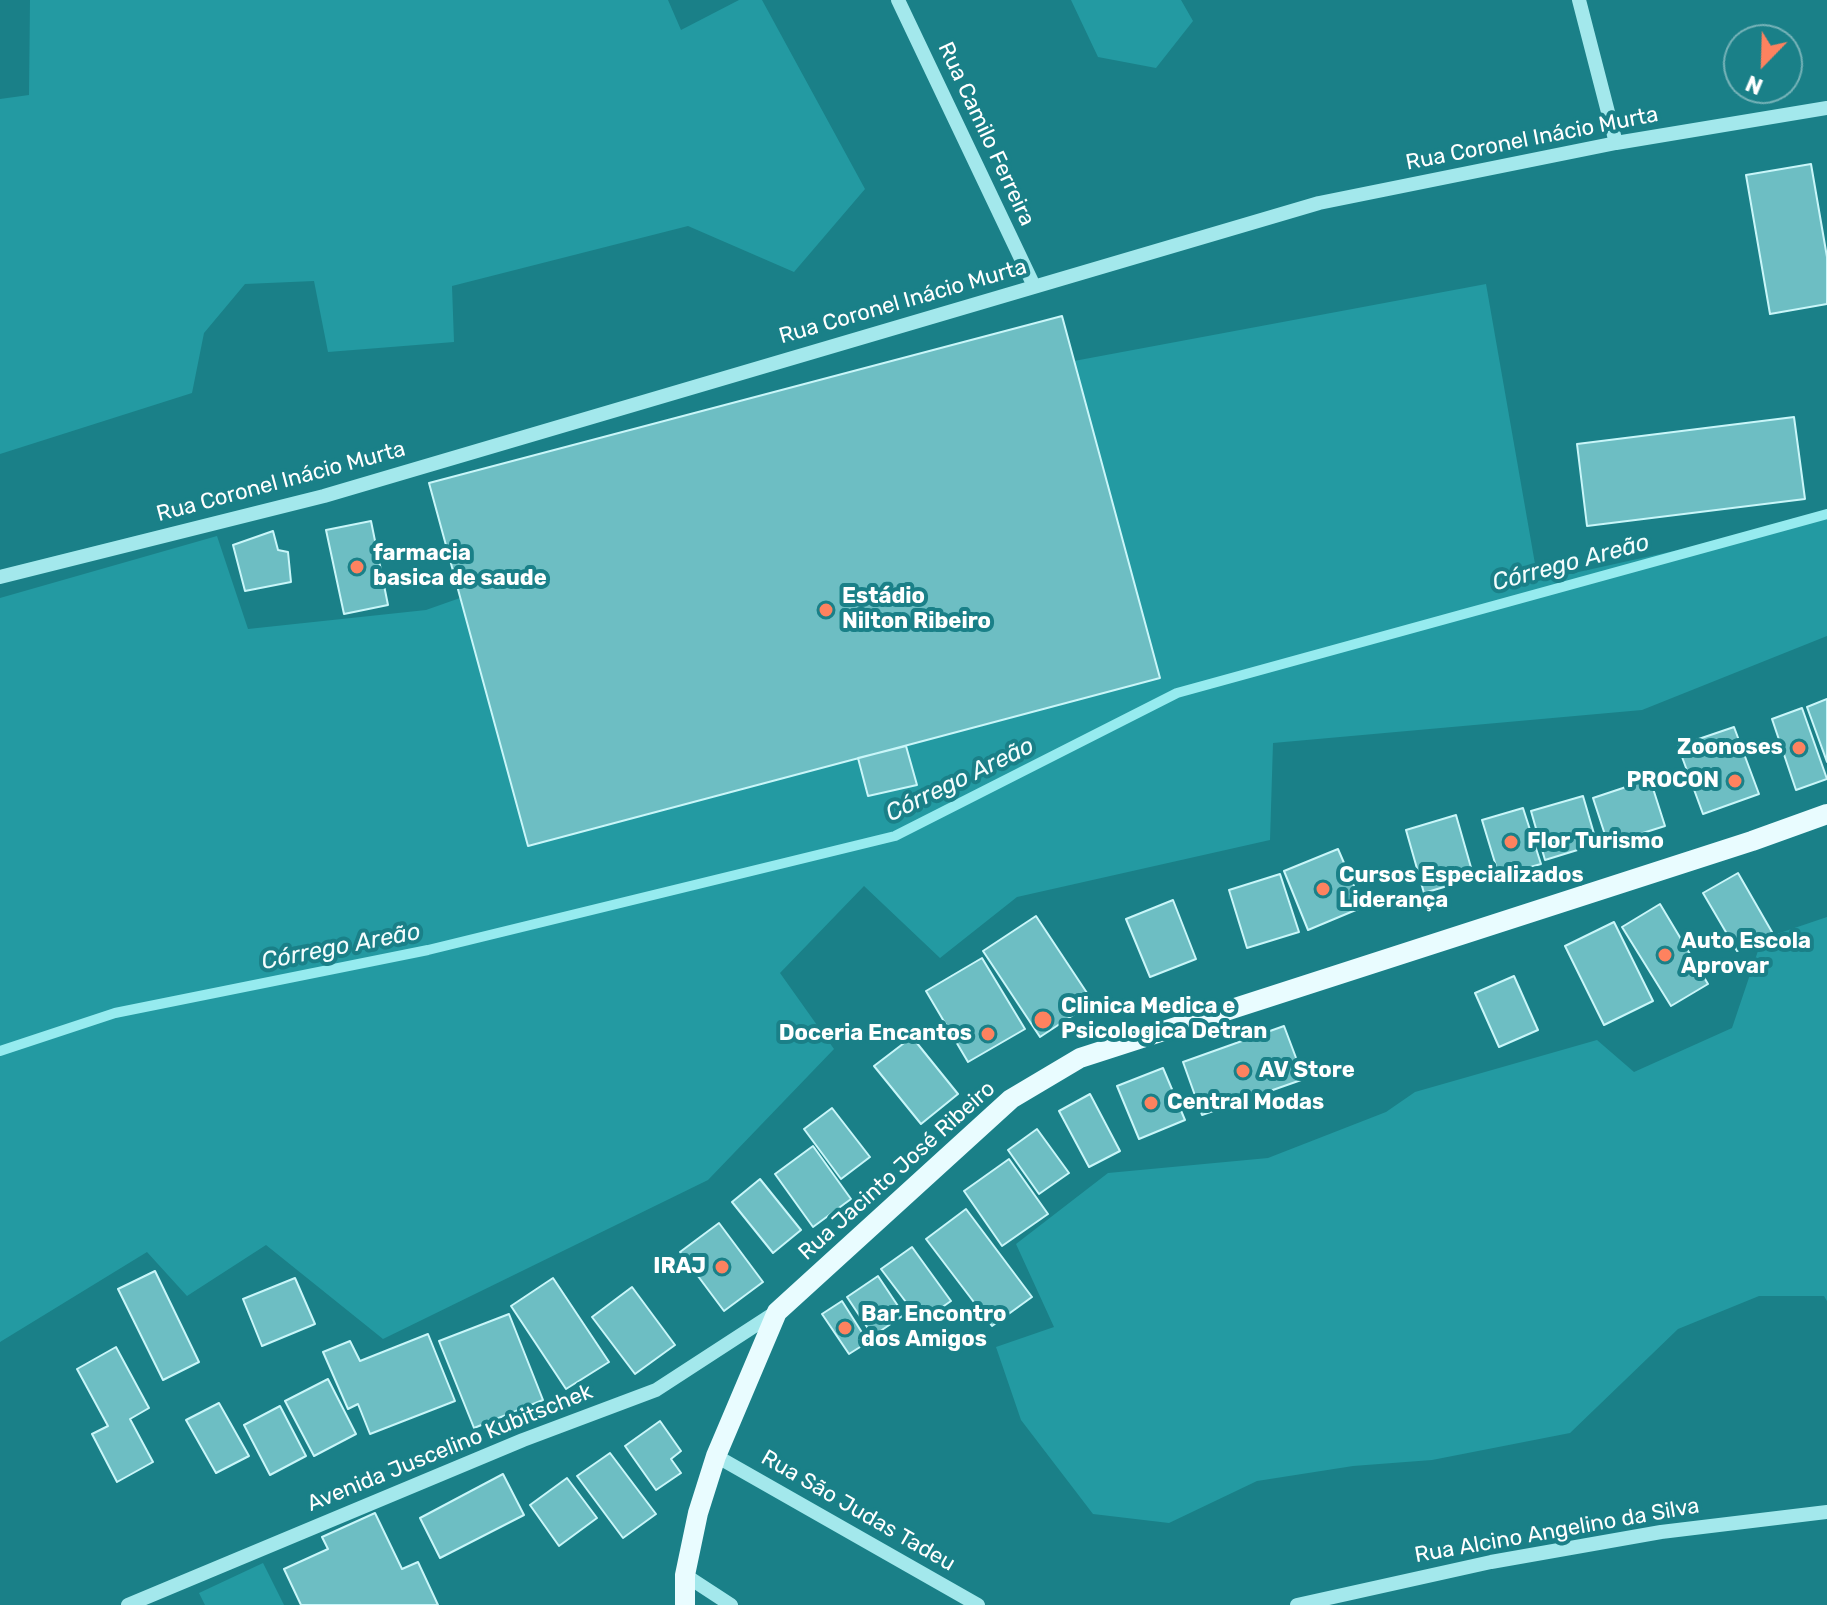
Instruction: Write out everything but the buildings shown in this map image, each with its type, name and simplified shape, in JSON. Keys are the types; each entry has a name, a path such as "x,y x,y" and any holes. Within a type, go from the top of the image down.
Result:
{"main road":[{"name":"Rua Jacinto José Ribeiro","path":"777,1312 1011,1099 1080,1058 1737,846 1827,814"},
{"path":"685,1605 685,1575 698,1513 716,1456 777,1312"}],"street":[{"name":"Rua Camilo Ferreira","path":"898,0 1034,286"},
{"path":"1579,0 1616,143"},
{"name":"Rua Coronel Inácio Murta","path":"0,577 324,496 1319,203 1616,143 1827,108"},
{"name":"Avenida Juscelino Kubitschek","path":"128,1605 523,1440 656,1390 777,1312"},
{"name":"Rua São Judas Tadeu","path":"716,1456 978,1605"},
{"name":"Rua Alcino Angelino da Silva","path":"1297,1605 1491,1562 1646,1535 1827,1512"},
{"path":"685,1575 731,1605"}],"shaded area":[{"path":"30,0 668,0 681,30 739,0 762,0 865,189 794,272 688,226 452,286 454,342 328,352 314,281 245,284 204,333 192,393 0,454 0,99 29,95"},
{"path":"1071,0 1181,0 1193,21 1156,68 1098,57"},
{"path":"1486,284 1538,581 1827,517 1827,636 1642,710 1273,743 1270,840 1017,897 940,958 864,886 780,973 834,1049 708,1180 383,1339 266,1245 187,1296 147,1252 0,1342 0,598 217,536 248,629 426,610 460,598 528,846 1160,678 1074,361"},
{"path":"1827,917 1827,1301 1824,1296 1759,1296 1678,1329 1570,1433 1432,1460 1353,1466 1257,1481 1169,1523 1093,1514 1021,1420 996,1347 1054,1327 1016,1244 1108,1173 1268,1158 1386,1112 1415,1092 1597,1040 1634,1072 1732,1028 1762,939"},
{"path":"263,1563 284,1605 205,1605 199,1593"}],"waterway":[{"name":"Córrego Areão","path":"0,1051 115,1013 428,950 895,836 1177,693 1827,514"}],"place":[{"name":"farmacia basica de saude","path":"357,567"},
{"name":"Estádio Nilton Ribeiro","path":"826,610"},
{"name":"Zoonoses","path":"1799,748"},
{"name":"PROCON","path":"1735,781"},
{"name":"Flor Turismo","path":"1511,842"},
{"name":"Cursos Especializados Liderança","path":"1323,889"},
{"name":"Auto Escola Aprovar","path":"1665,955"},
{"name":"Clinica Medica e Psicologica Detran","path":"1043,1020"},
{"name":"Doceria Encantos","path":"988,1034"},
{"name":"AV Store","path":"1243,1071"},
{"name":"Central Modas","path":"1151,1103"},
{"name":"IRAJ","path":"722,1267"},
{"name":"Bar Encontro dos Amigos","path":"845,1328"}]}
